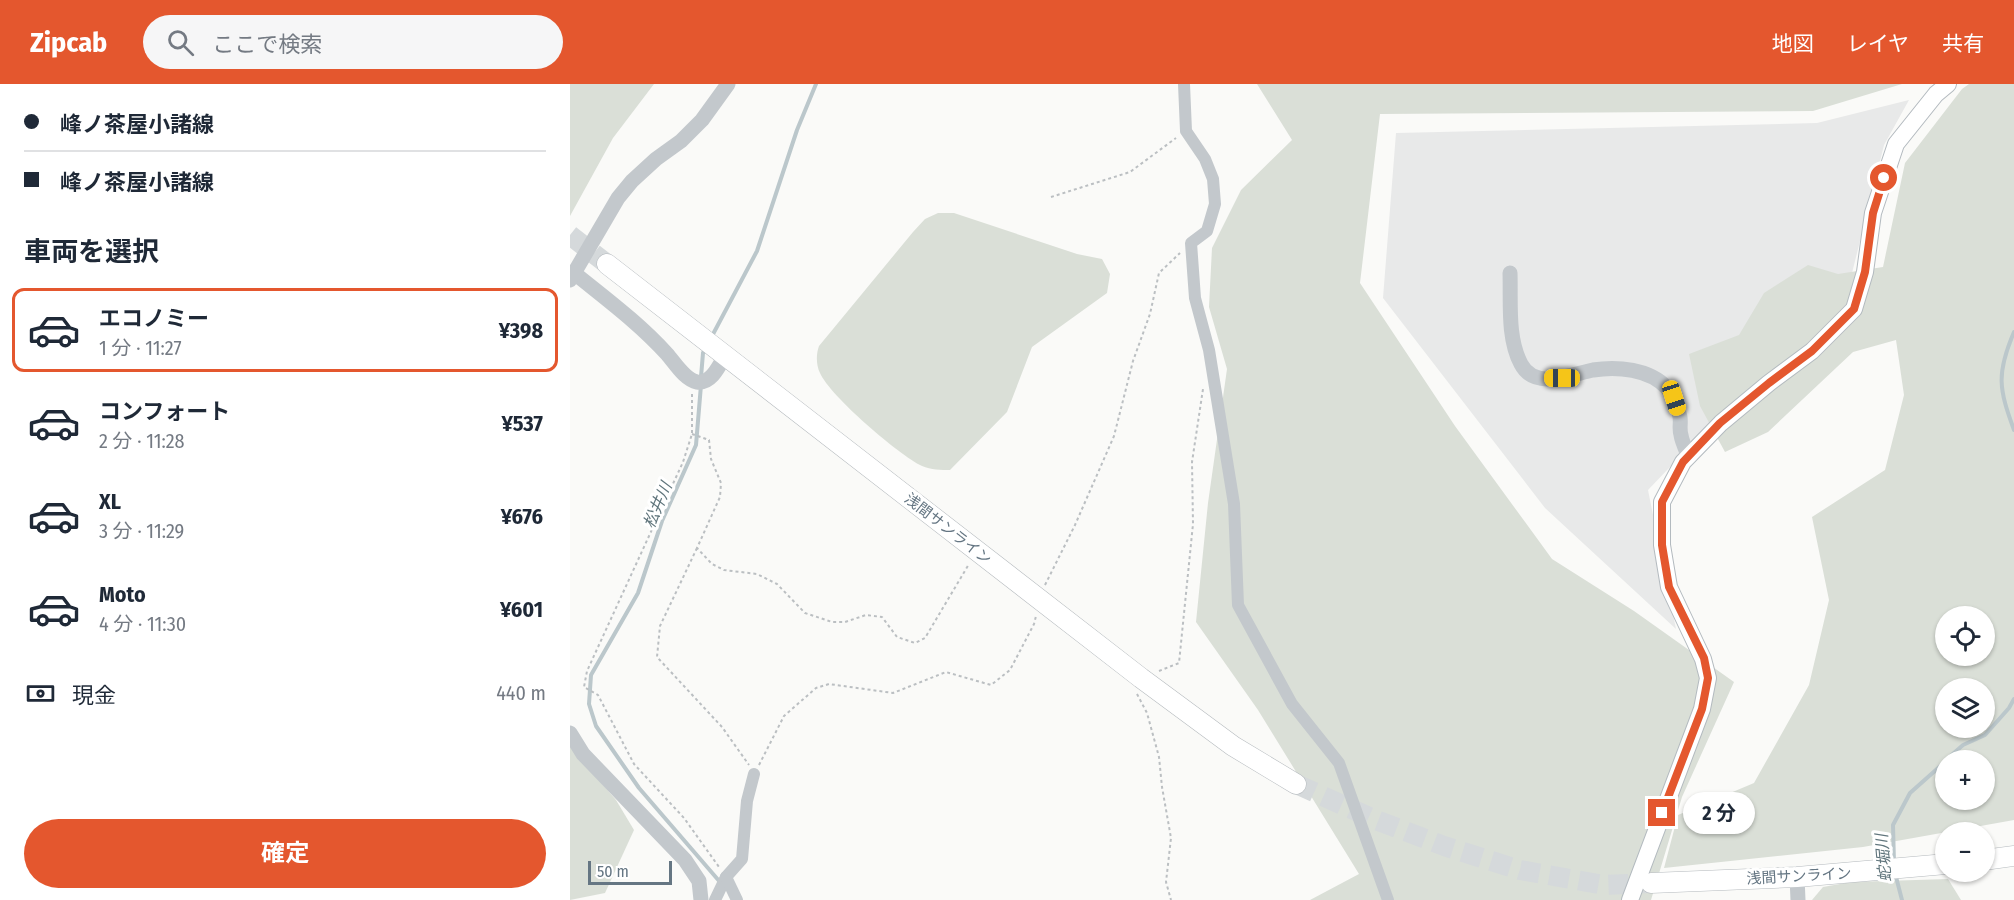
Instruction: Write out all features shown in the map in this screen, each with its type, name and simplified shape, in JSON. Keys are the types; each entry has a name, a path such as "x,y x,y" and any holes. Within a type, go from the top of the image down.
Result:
{"main road":[{"path":"1630,900 1702,709 1708,678 1704,658 1669,587 1662,545 1662,502 1683,462 1720,423 1812,351 1854,309 1865,272 1873,213 1896,144 1936,94 1948,84"},
{"name":"浅間サンライン","path":"607,264 1141,678 1233,746 1296,784"},
{"path":"1995,859 2014,856"},
{"name":"浅間サンライン","path":"1651,883 1797,877 1935,865"}],"street":[{"path":"726,354 710,378 702,381 692,380 648,334 571,276 618,198 656,159 681,141 702,120 728,84"},
{"path":"1184,84 1186,131 1205,159 1214,179 1215,204 1207,231 1191,243 1195,298 1209,350 1234,504 1238,605 1292,704 1339,763 1388,900"},
{"path":"1510,273 1512,330 1515,348 1524,369 1540,378 1562,378 1595,370 1629,370 1645,373 1665,386 1674,398 1680,418 1680,433 1689,457"},
{"path":"570,733 583,754 685,860 699,881 701,900"},
{"path":"715,900 726,877 742,858 747,801 754,774"},
{"path":"726,877 737,900"},
{"path":"1797,877 1798,900"}],"path":[{"path":"1051,196 1130,172 1186,131"},
{"path":"692,434 709,440 711,459 721,483 720,497 660,626 657,657 722,727 754,774 784,716 816,688 829,684 893,693 946,672 991,685 1010,670 1034,624 1038,600 1075,525 1113,436 1133,361 1150,314 1159,273 1191,243"},
{"path":"692,380 692,434 683,462 587,671 584,687 598,694 634,764 684,818 726,877"},
{"path":"1171,900 1166,882 1171,838 1154,734 1137,694 1141,678 1179,663 1193,524 1192,462 1204,384"},
{"path":"697,548 712,564 724,570 757,574 777,584 805,614 832,622 845,622 866,615 882,617 897,637 915,644 925,638 976,551"}],"shaded area":[{"path":"570,84 654,84 613,138 570,216"},
{"path":"1257,84 1902,84 1813,111 1380,114 1360,283 1455,426 1552,559 1634,611 1734,682 1682,797 1651,900 1310,900 1359,874 1258,710 1196,622 1208,503 1227,369 1209,307 1212,248 1241,190 1292,140"},
{"path":"1969,84 2014,84 2014,820 1995,823 1935,822 1935,834 1863,847 1664,868 1678,815 1754,783 1809,685 1829,600 1812,517 1885,470 1904,395 1896,340 1853,352 1768,432 1725,452 1700,406 1689,354 1739,335 1764,293 1808,265 1838,274 1883,267 1905,163 1962,89"},
{"path":"1909,100 1884,145 1844,305 1757,376 1648,490 1676,629 1545,508 1383,298 1396,133 1817,123"},
{"path":"938,213 954,213 1077,254 1102,259 1110,274 1107,293 1032,347 1007,412 950,470 922,466 882,438 826,383 817,360 819,346 913,232 925,219"},
{"path":"570,746 616,800 634,830 605,893 570,900"},
{"path":"1935,879 1935,882 1950,882 1961,900 1812,900 1823,887 1851,882"}],"waterway":[{"name":"松井川","path":"711,338 757,251 797,130 816,84"},
{"name":"蛇堀川","path":"2014,332 2002,371 2005,403 2014,430"},
{"name":"松井川","path":"701,377 703,353 706,347"},
{"name":"松井川","path":"701,385 696,445 662,521 638,593 591,675 589,704 596,726 639,788 720,882"},
{"name":"蛇堀川","path":"1957,750 1985,735 2014,699"},
{"name":"蛇堀川","path":"1894,863 1893,825 1910,793 1935,771"},
{"name":"蛇堀川","path":"1895,873 1902,900"}],"tunnel":[{"path":"570,235 607,264"},
{"path":"1296,784 1376,820 1444,846 1520,870 1604,885 1651,883"}],"route":[{"path":"1662,813 1702,709 1708,678 1704,658 1669,587 1662,545 1662,502 1683,462 1720,423 1812,351 1854,309 1865,272 1873,213 1884,178"}]}
